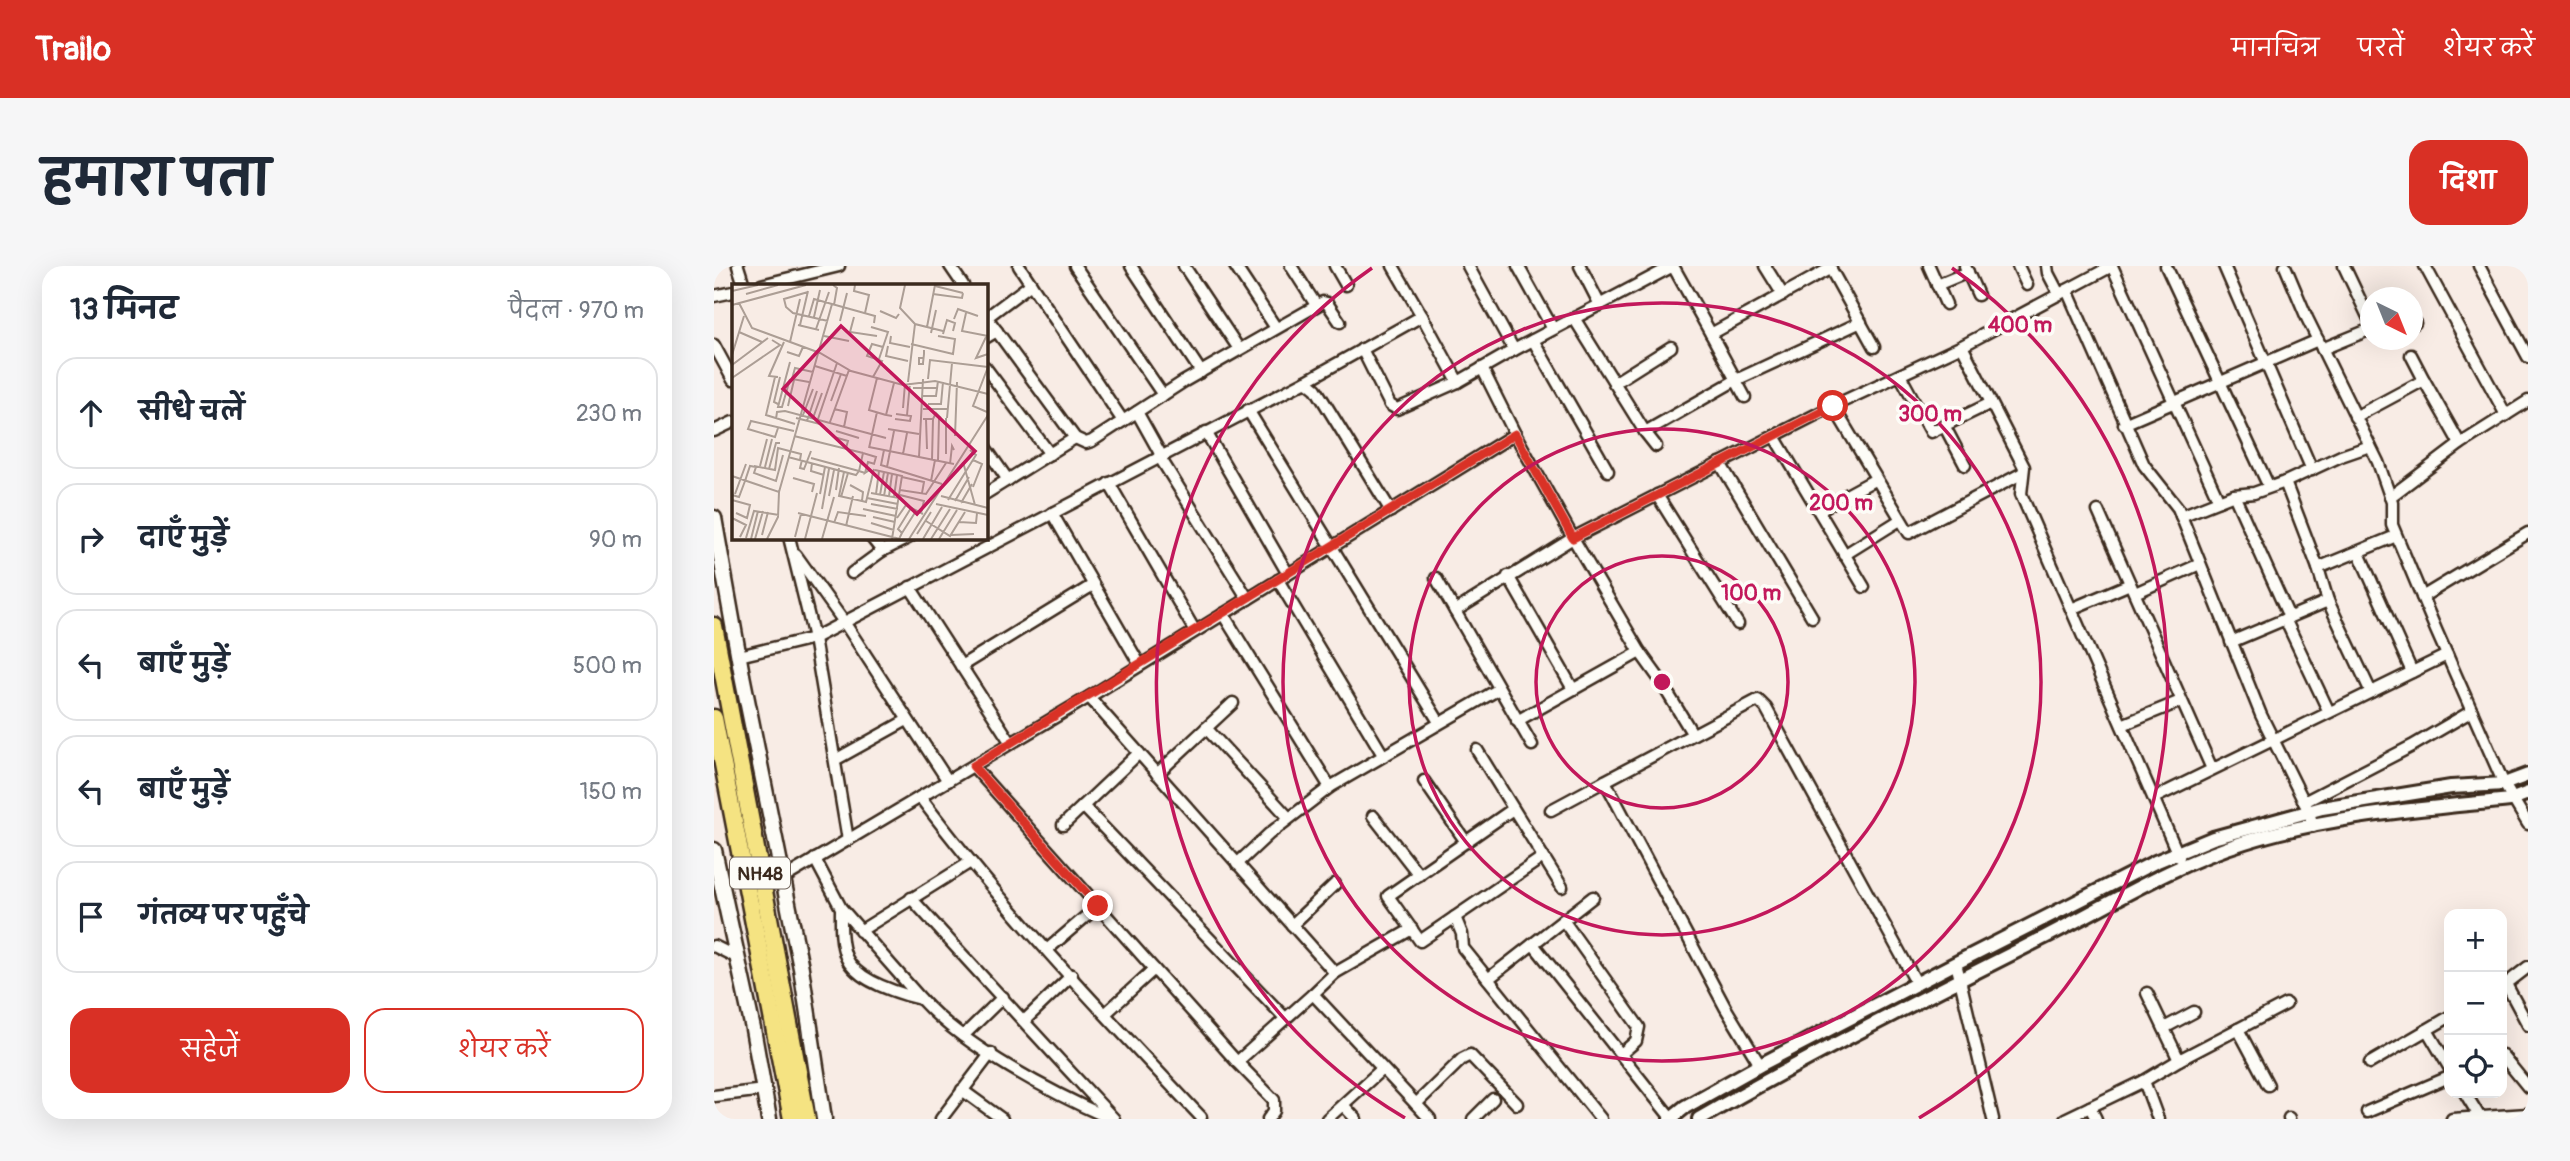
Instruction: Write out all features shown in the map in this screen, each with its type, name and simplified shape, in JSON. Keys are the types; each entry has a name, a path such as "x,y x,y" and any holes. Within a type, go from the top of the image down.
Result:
{"highway":[{"name":"NH48","path":"714,626 807,1119"},
{"name":"NH48","path":"714,719 792,1119"}],"main road":[{"path":"714,518 801,968 824,1119"},
{"path":"714,849 769,1119"}],"street":[{"path":"738,266 744,284"},
{"path":"764,284 797,271 839,266"},
{"path":"951,266 962,284"},
{"path":"1019,266 1124,421"},
{"path":"1075,266 1163,395"},
{"path":"1131,266 1201,372"},
{"path":"1184,266 1239,349"},
{"path":"1235,266 1276,328"},
{"path":"1291,266 1316,305"},
{"path":"1335,266 1346,285"},
{"path":"1393,266 1458,382"},
{"path":"1468,266 1514,350"},
{"path":"1518,266 1553,329"},
{"path":"1580,266 1600,304"},
{"path":"1646,266 1651,277"},
{"path":"1362,349 1390,405 1397,409 1458,382 1673,266 1745,397"},
{"path":"1765,266 1783,295"},
{"path":"1928,266 1946,304"},
{"path":"2018,266 2027,285"},
{"path":"2047,266 2048,273 2063,292 2149,475 2168,494 2181,516 2231,642 2273,739 2307,807 2313,826"},
{"path":"1455,611 1573,538 1833,406 1962,346 2112,266 2172,403 2219,501"},
{"path":"2165,266 2269,487"},
{"path":"2224,266 2312,470"},
{"path":"2285,266 2370,446 2390,497 2392,525 2396,536 2447,656 2504,784 2528,824"},
{"path":"2344,266 2360,300"},
{"path":"2425,266 2506,415"},
{"path":"2479,266 2528,357"},
{"path":"1711,334 1830,267 1874,347"},
{"path":"1937,285 1966,269 1978,295"},
{"path":"987,315 1031,284"},
{"path":"714,296 732,292"},
{"path":"987,317 1075,438 1086,443 1316,305 1328,303 1340,322"},
{"path":"739,656 814,638 1306,381 1422,316"},
{"path":"1574,318 1645,432 1657,446"},
{"path":"1645,432 1736,380 1861,322"},
{"path":"987,337 997,331"},
{"path":"2124,424 2264,363 2360,332"},
{"path":"1533,340 1608,471"},
{"path":"714,345 732,378"},
{"path":"1962,346 2024,467 2021,474 2021,494 2178,852 2182,867"},
{"path":"1614,383 1671,347"},
{"path":"2411,355 2459,443"},
{"path":"1482,368 1573,538 1640,652 1692,733"},
{"path":"987,370 1050,454"},
{"path":"1900,375 1928,430 1935,432 1991,403"},
{"path":"2355,417 2424,380"},
{"path":"1306,381 1316,389 1391,511"},
{"path":"2390,497 2459,443 2528,401"},
{"path":"1833,406 1909,533 2021,474"},
{"path":"1248,410 1439,722"},
{"path":"1138,412 1160,456 1248,599"},
{"path":"714,431 732,422"},
{"path":"1945,427 1965,465"},
{"path":"1206,432 1283,577 1383,755"},
{"path":"782,879 1089,697 1515,434"},
{"path":"1774,436 1864,587"},
{"path":"987,493 1075,438"},
{"path":"2181,516 2234,495 2254,493 2286,482 2341,456 2370,446"},
{"path":"987,450 1009,480"},
{"path":"1720,464 1812,617"},
{"path":"1819,510 1876,479"},
{"path":"1109,482 1195,631"},
{"path":"2286,482 2328,601 2371,692"},
{"path":"1657,495 1738,624"},
{"path":"2234,495 2329,712"},
{"path":"2098,511 2212,769"},
{"path":"1052,513 1140,665"},
{"path":"1844,555 1900,520"},
{"path":"2422,597 2528,533"},
{"path":"2318,568 2396,536"},
{"path":"789,539 814,638 848,840"},
{"path":"873,539 882,551"},
{"path":"852,573 882,551 907,539"},
{"path":"792,550 844,622 948,781"},
{"path":"2359,553 2412,672"},
{"path":"2071,609 2200,564"},
{"path":"1508,576 1573,689"},
{"path":"1436,578 1532,745"},
{"path":"961,666 1093,585"},
{"path":"910,587 1011,743"},
{"path":"2231,642 2328,601"},
{"path":"1223,614 1330,787"},
{"path":"1517,720 1640,652"},
{"path":"2154,798 2447,656"},
{"path":"1237,864 1289,818 1330,787 1499,689"},
{"path":"1089,697 1335,973"},
{"path":"1552,810 1758,700 1917,984"},
{"path":"2122,724 2181,701"},
{"path":"1157,774 1233,703"},
{"path":"2307,807 2472,711"},
{"path":"835,760 907,720"},
{"path":"1206,728 1289,818"},
{"path":"1477,750 1562,887"},
{"path":"1063,825 1139,753"},
{"path":"973,766 1273,1100 1275,1111 1268,1119"},
{"path":"1533,944 1671,1118 1685,1107 1760,1065 2178,852 2307,807 2451,787 2504,784 2528,775"},
{"path":"1424,780 1466,842"},
{"path":"1605,781 1720,997 1760,1065"},
{"path":"1699,1119 1852,1034 2163,875 2244,842 2374,814 2514,799 2528,793"},
{"path":"920,797 969,863 1201,1118"},
{"path":"1083,806 1285,1018"},
{"path":"1513,809 1388,896 1420,941 1543,857"},
{"path":"1373,816 1419,875"},
{"path":"815,859 842,908 938,1018 990,1053 1073,1102 1113,1119"},
{"path":"860,931 969,863"},
{"path":"1292,925 1335,884"},
{"path":"1488,979 1592,897"},
{"path":"911,898 1113,1119"},
{"path":"1048,949 1098,906"},
{"path":"842,908 841,927 847,960 862,976 921,999"},
{"path":"1455,916 1462,934 1463,948 1601,1119"},
{"path":"1563,920 1639,1027 1636,1041 1621,1054"},
{"path":"1237,1062 1335,973 1412,929"},
{"path":"714,946 737,958"},
{"path":"1956,963 1993,1119"},
{"path":"2507,984 2528,967"},
{"path":"1105,1014 1154,969"},
{"path":"1024,1021 1072,975"},
{"path":"2507,991 2528,1025"},
{"path":"1313,993 1430,1119"},
{"path":"2147,993 2179,1060"},
{"path":"963,1036 1003,997"},
{"path":"2065,1119 2144,1081 2286,1004"},
{"path":"2164,1028 2194,1012"},
{"path":"2370,1063 2444,1020"},
{"path":"2238,1029 2268,1084"},
{"path":"2427,1030 2444,1059"},
{"path":"941,1119 990,1053"},
{"path":"1416,1104 1466,1055 1470,1055 1517,1104"},
{"path":"2507,1061 2528,1087"},
{"path":"1327,1119 1382,1069"},
{"path":"2367,1112 2444,1079"},
{"path":"2144,1081 2158,1119"},
{"path":"714,1096 764,1090"},
{"path":"962,1090 1002,1119"},
{"path":"2467,1098 2475,1118"},
{"path":"1473,1119 1493,1099"},
{"path":"1343,1105 1356,1119"},
{"path":"2090,1107 2096,1119"},
{"path":"2452,1119 2528,1114"}],"route":[{"path":"1098,906 973,766 1515,434 1573,538 1833,406"}]}
